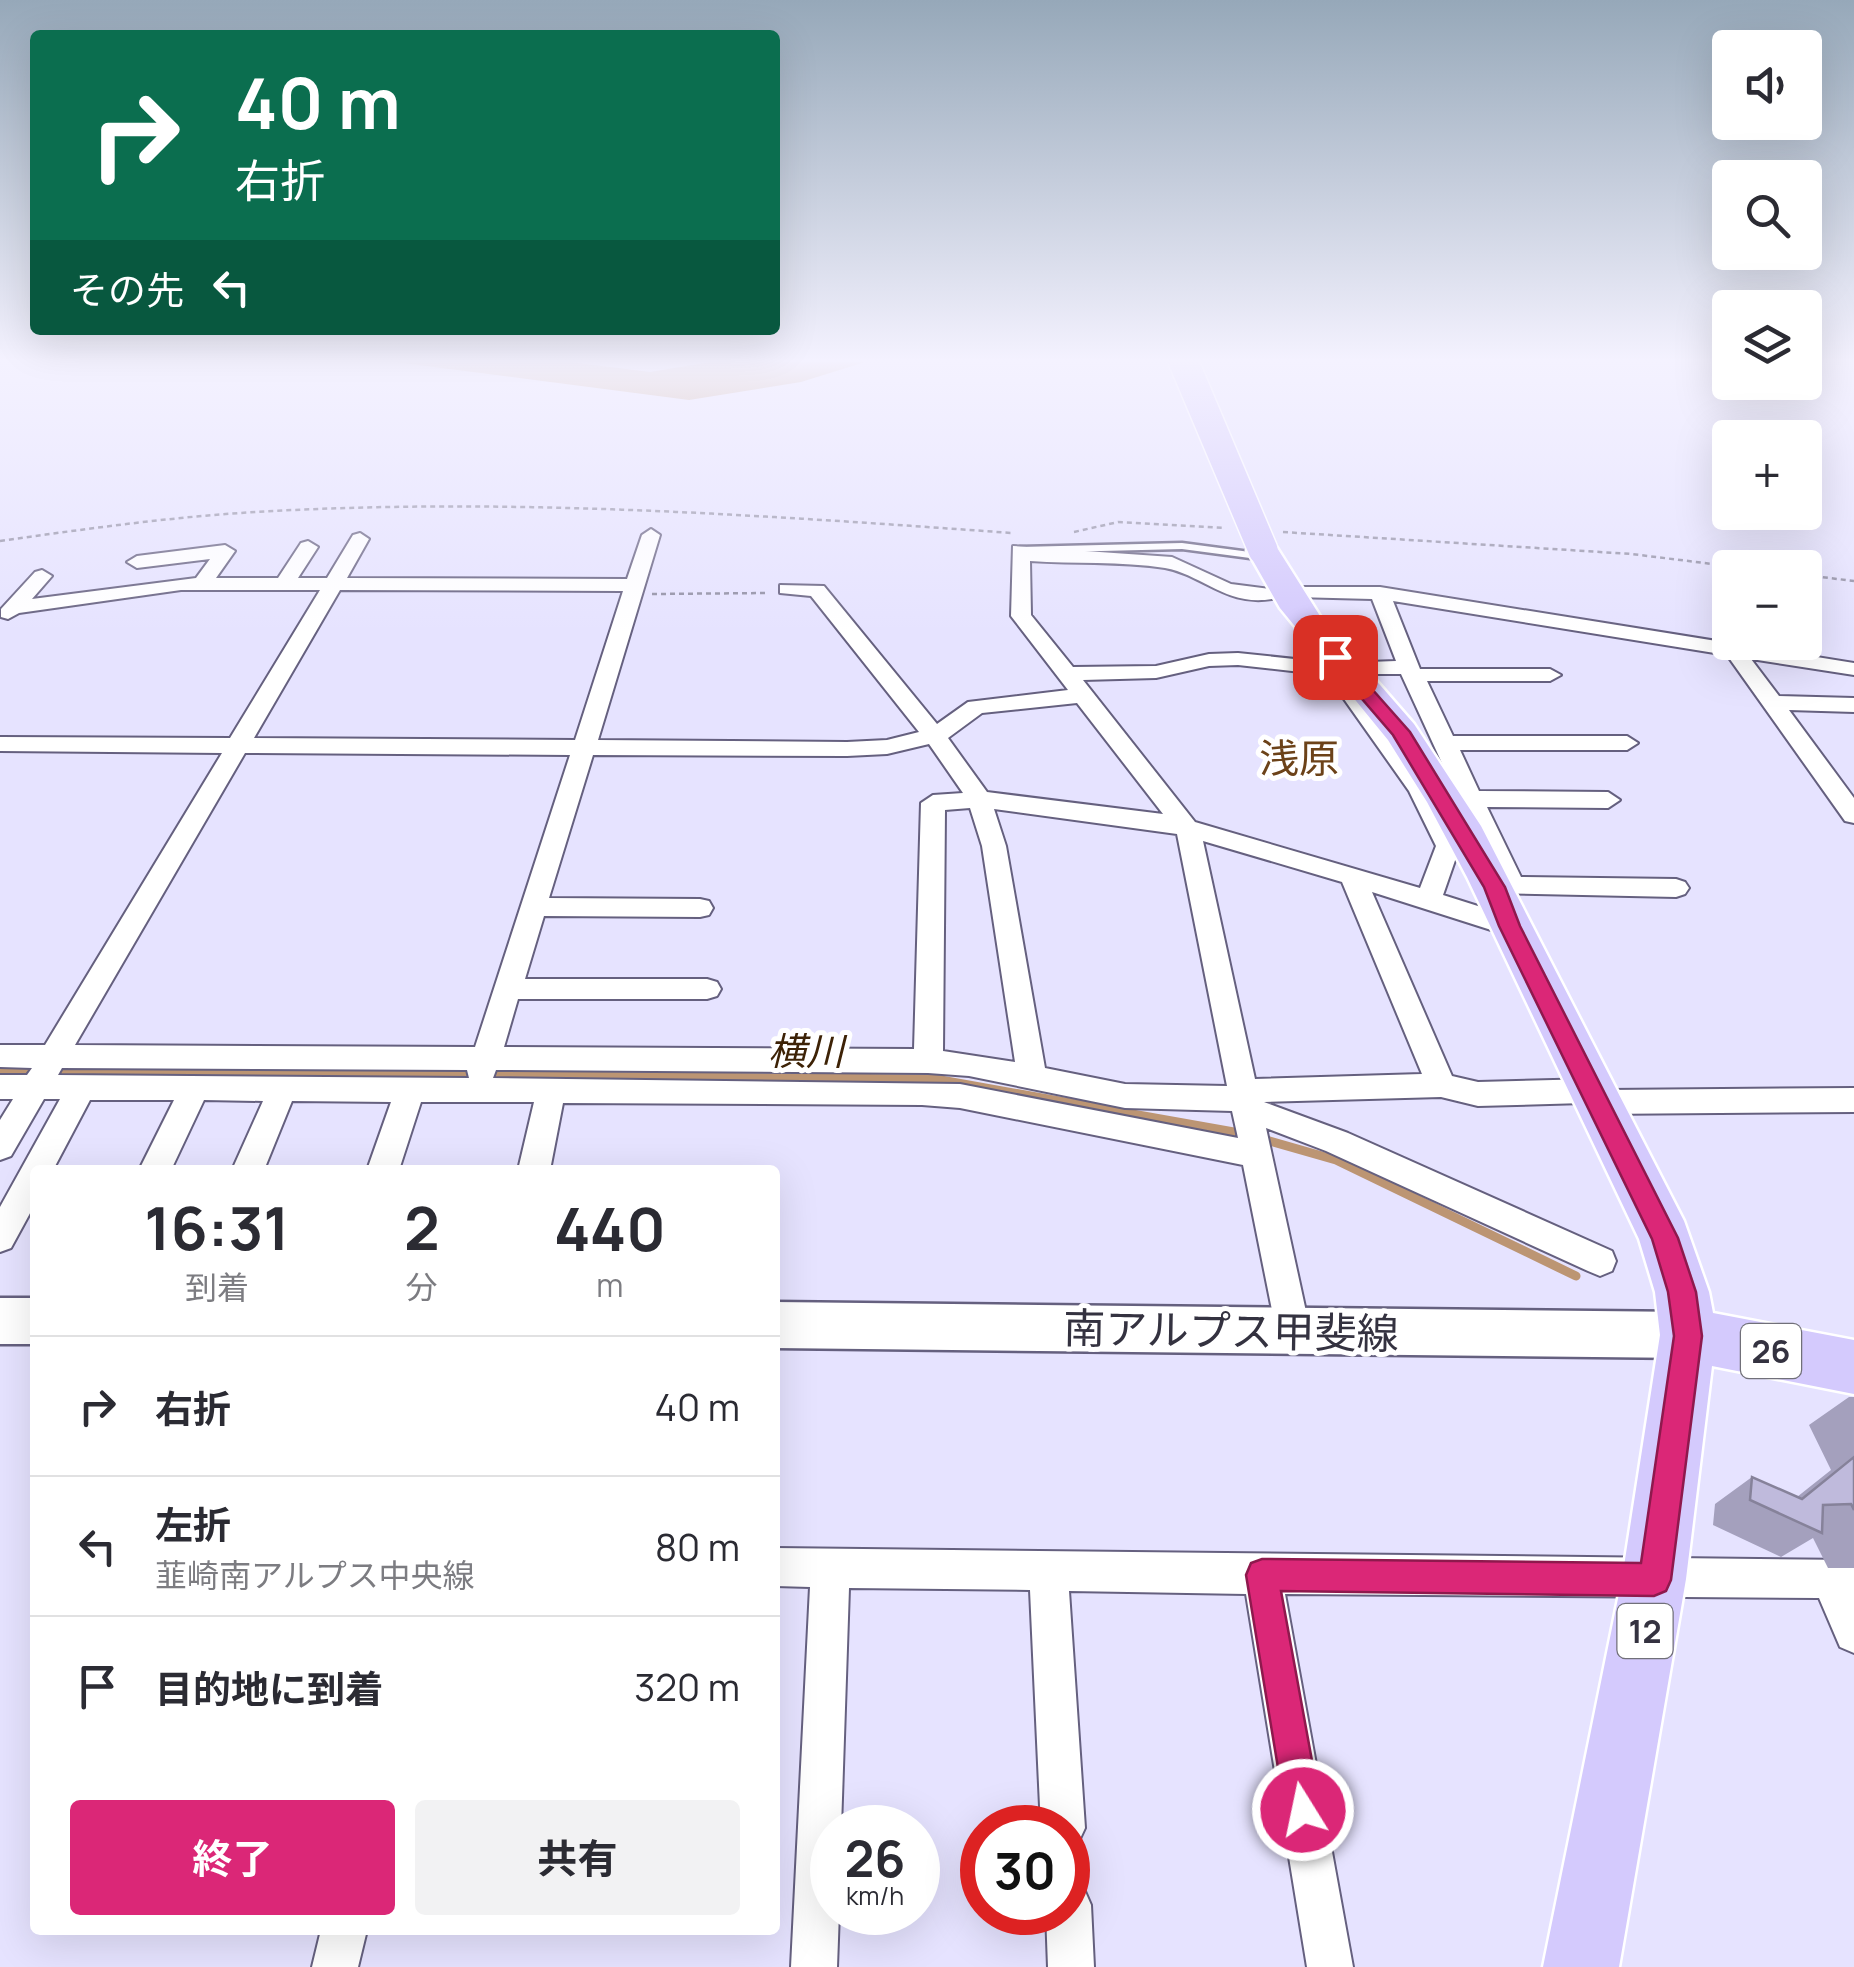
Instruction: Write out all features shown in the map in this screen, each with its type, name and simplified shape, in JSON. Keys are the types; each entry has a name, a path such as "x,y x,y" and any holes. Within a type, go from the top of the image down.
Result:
{"main road":[{"name":"12","path":"1224,450 1294,608 1400,732 1505,900 1665,1238 1682,1292 1688,1336 1654,1580 1582,1967"},
{"path":"0,1321 30,1321"},
{"name":"南アルプス甲斐線","path":"780,1325 1688,1336"},
{"name":"26","path":"1688,1336 1854,1368"}],"street":[{"path":"476,1089 652,535"},
{"path":"0,1147 360,539"},
{"path":"284,584 308,546"},
{"path":"1270,594 1227,590 1172,563 1021,546 1022,616 1190,831 1293,1330"},
{"path":"138,562 225,551 202,584"},
{"path":"6,615 42,576"},
{"path":"6,615 202,584 634,590"},
{"path":"787,590 817,590 935,736 979,800 994,846 1032,1077"},
{"path":"1380,593 1469,799 1505,900"},
{"path":"1301,594 1380,593 1712,646"},
{"path":"1069,674 1156,672 1224,660 1292,662 1334,669 1420,789 1448,846 1428,900"},
{"path":"1741,660 1854,815"},
{"path":"1800,660 1854,669"},
{"path":"1368,668 1550,675"},
{"path":"0,744 847,749 887,747 935,736 976,707 1085,695"},
{"path":"1772,703 1854,705"},
{"path":"1444,743 1627,743"},
{"path":"1469,799 1608,800"},
{"path":"928,1061 934,802 979,800 1162,822 1251,844 1428,900 1505,900 1676,888"},
{"path":"1354,877 1441,1085"},
{"path":"534,907 700,908"},
{"path":"508,988 708,989"},
{"path":"0,1056 969,1064 1250,1120 1338,1142 1600,1261"},
{"path":"0,1087 960,1096 1250,1120 1441,1085 1478,1094 1854,1100"},
{"path":"40,1165 82,1087"},
{"path":"158,1165 196,1088"},
{"path":"250,1165 282,1088"},
{"path":"386,1165 410,1089"},
{"path":"535,1165 551,1091"},
{"path":"0,1238 30,1183"},
{"path":"780,1567 1654,1580 1842,1579 1854,1633"},
{"path":"814,1967 830,1568"},
{"path":"1048,1571 1062,1805"},
{"path":"1262,1575 1330,1967"},
{"path":"335,1967 343,1935"},
{"path":"1069,1935 1071,1967"}],"lane":[{"path":"1021,546 1269,546"}],"path":[{"path":"0,542 216,514 414,503 610,506 1021,546"},
{"path":"1071,532 1118,522 1224,528"},
{"path":"1269,546 1632,554 1712,564"},
{"path":"1822,577 1854,582"},
{"path":"634,590 787,590"}],"building":[{"path":"1854,1457 1854,1510 1851,1504 1823,1505 1822,1533 1750,1500 1752,1477 1802,1499"}],"waterway":[{"name":"横川","path":"0,1071 35,1072"},
{"name":"横川","path":"49,1072 935,1079 1245,1134"},
{"name":"横川","path":"1259,1138 1336,1160 1576,1276"}],"district":[{"name":"浅原","path":"1299,757"}],"route":[{"path":"1303,1810 1262,1575 1654,1580 1688,1336 1682,1292 1665,1238 1494,887 1400,732 1335,657"}]}
